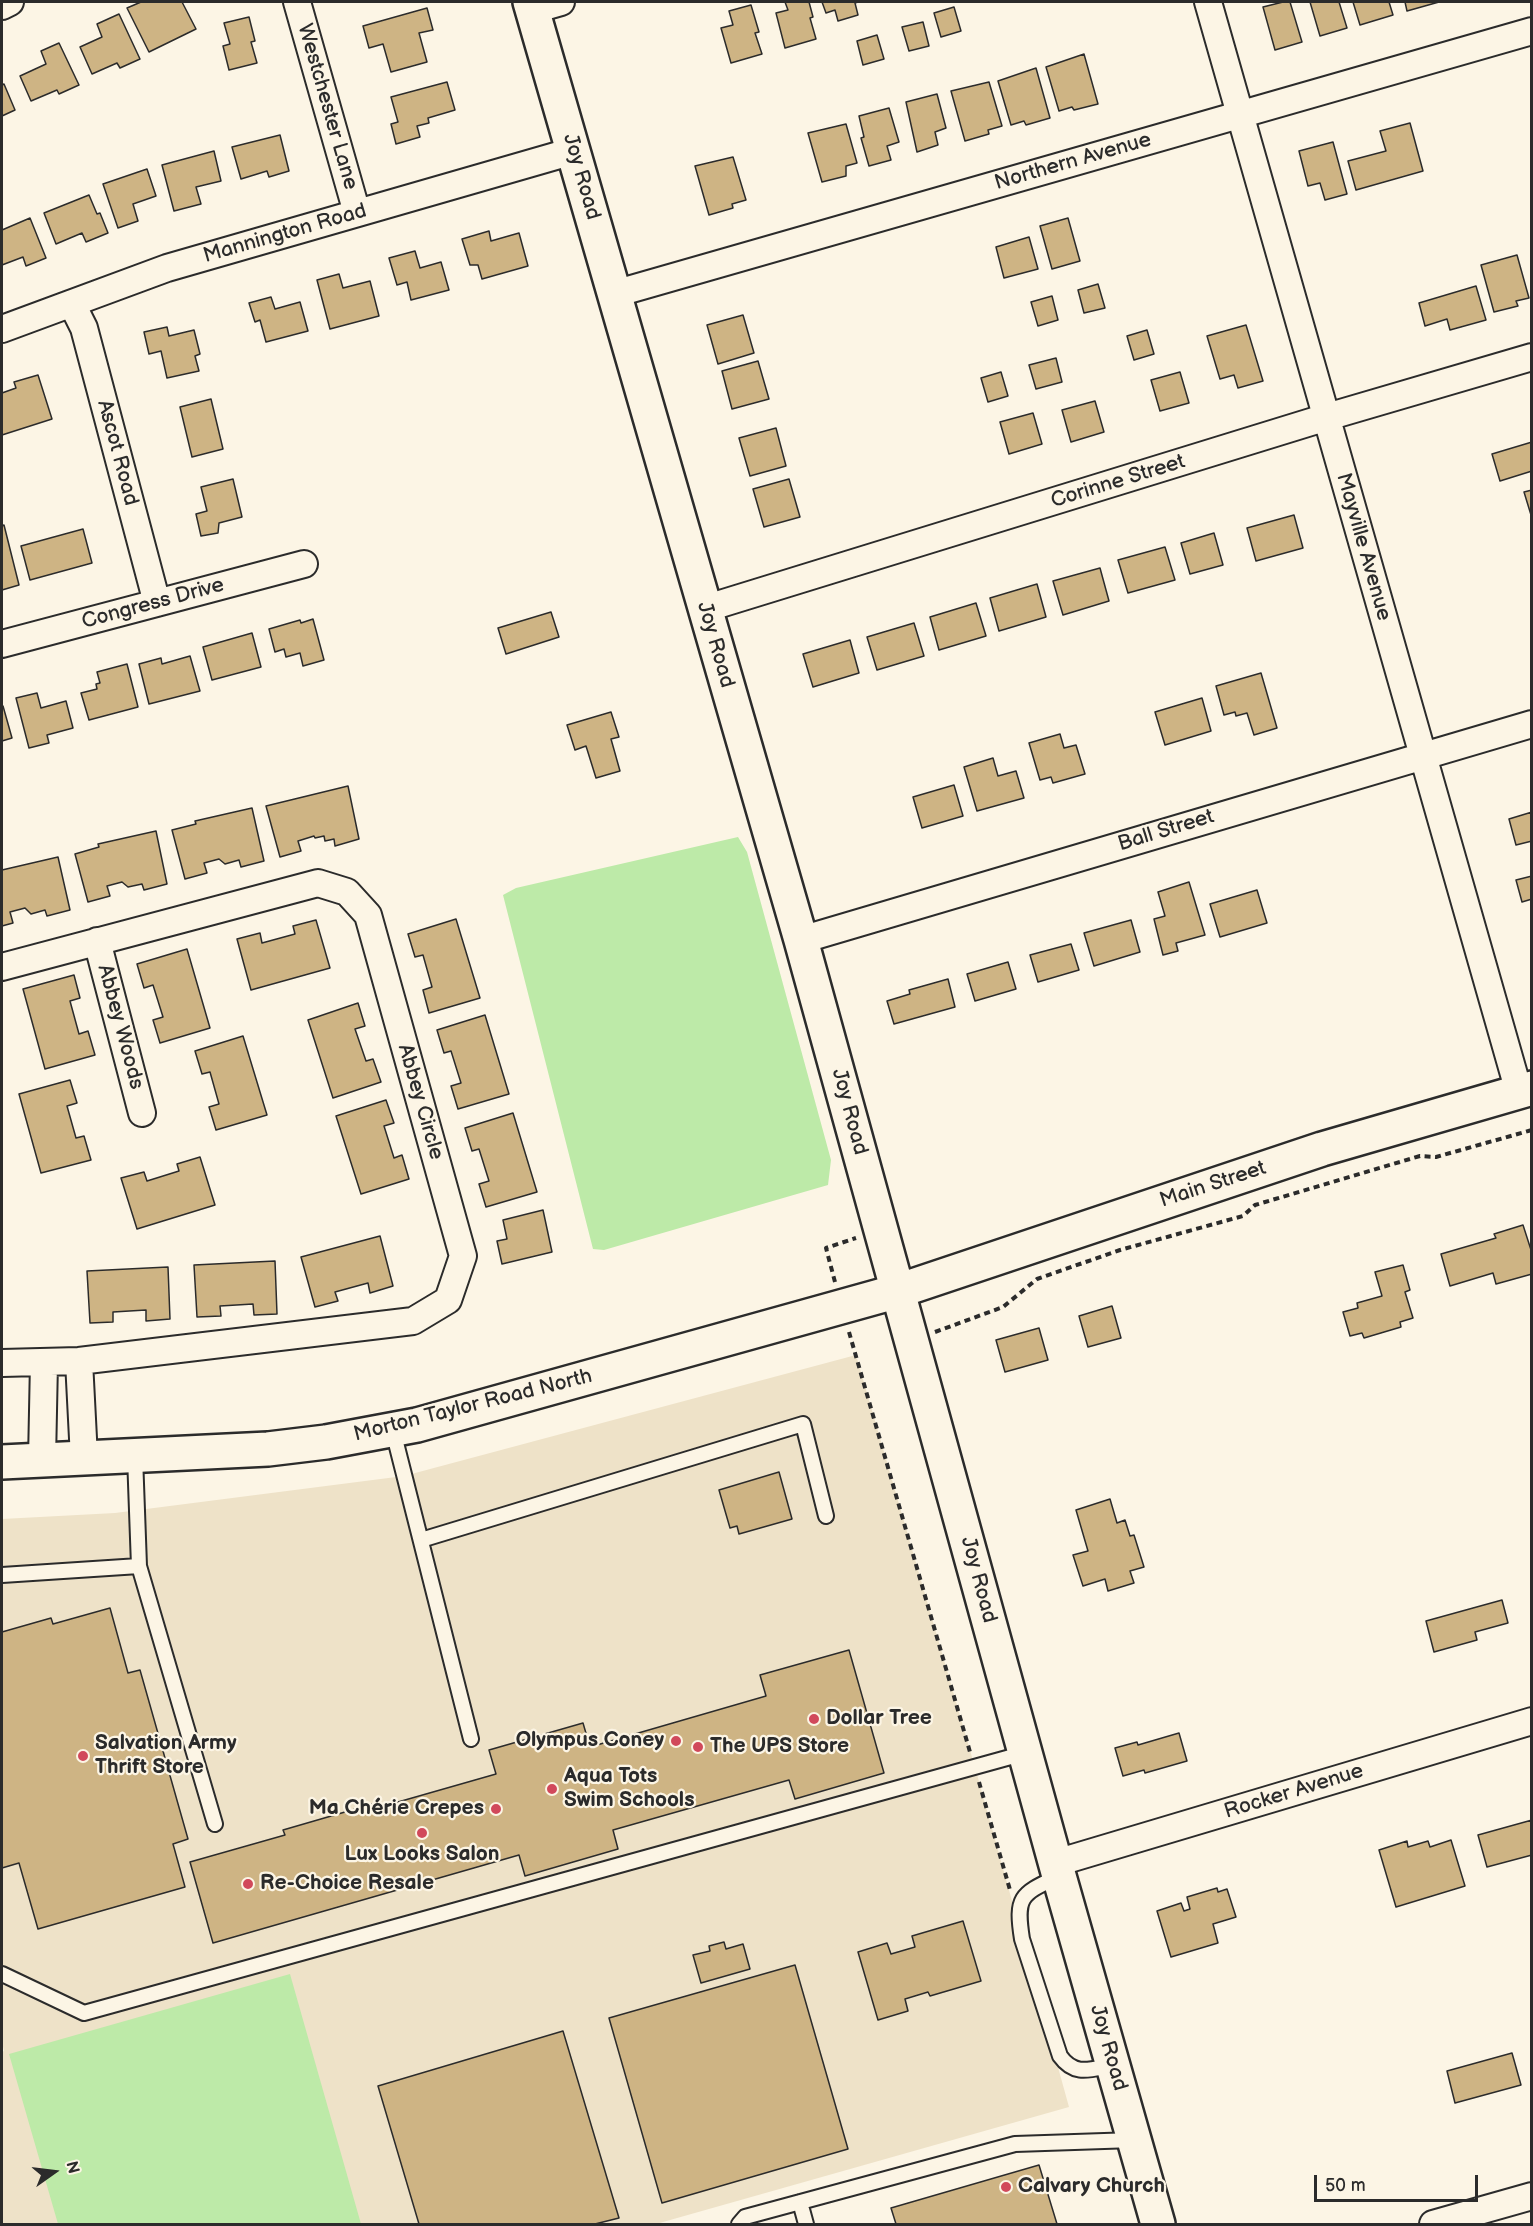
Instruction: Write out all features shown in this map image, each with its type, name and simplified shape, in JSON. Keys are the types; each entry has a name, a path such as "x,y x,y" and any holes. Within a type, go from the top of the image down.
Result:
{"street":[{"path":"2,6 10,2"},
{"name":"Westchester Lane","path":"297,2 357,213"},
{"name":"Mayville Avenue","path":"1208,2 1422,755 1525,1090"},
{"name":"Joy Road","path":"541,4 573,151 801,940 1025,1753 1158,2224"},
{"name":"Northern Avenue","path":"614,294 1532,31"},
{"name":"Mannington Road","path":"2,329 167,268 573,151"},
{"name":"Ascot Road","path":"72,304 84,328 157,603"},
{"name":"Corinne Street","path":"704,609 1327,417 1532,357"},
{"name":"Congress Drive","path":"2,644 304,564"},
{"name":"Ball Street","path":"801,940 1532,724"},
{"name":"Abbey Circle","path":"2,966 318,883 347,892 368,915 463,1256 448,1300 413,1321 79,1361 2,1363"},
{"name":"Abbey Woods","path":"97,941 142,1113"},
{"name":"Main Street","path":"898,1291 1311,1153 1525,1090"},
{"name":"Morton Taylor Road North","path":"2,1462 268,1449 393,1431 898,1291"},
{"path":"79,1361 84,1458"},
{"path":"42,1460 44,1362"},
{"name":"Rocker Avenue","path":"1058,1869 1532,1721"},
{"path":"1433,2224 1532,2196"}],"lane":[{"path":"421,1540 803,1424 826,1516"},
{"path":"393,1431 471,1739"},
{"path":"135,1455 139,1566 214,1824"},
{"path":"2,1575 139,1566"},
{"path":"2,1974 84,2013 1025,1753"},
{"path":"1058,1869 1031,1889 1020,1902 1019,1919 1022,1939 1060,2056 1066,2066 1075,2070 1113,2065"},
{"path":"744,2222 800,2202 1015,2144 1134,2140"},
{"path":"800,2202 806,2224"}],"path":[{"path":"912,1340 1004,1306 1036,1279 1120,1250 1243,1216 1255,1205 1396,1162 1420,1156 1436,1157 1532,1130"},
{"path":"831,1269 826,1248 857,1238"},
{"path":"849,1333 969,1748"},
{"path":"978,1778 1019,1919"}],"shaded area":[{"path":"856,1355 978,1778 1069,2107 656,2224 2,2224 2,2052 4,2051 2,2042 2,1519 115,1513 404,1476"}],"green space":[{"path":"738,837 747,852 831,1160 828,1185 604,1250 593,1249 503,895 516,888"},
{"path":"290,1974 361,2224 58,2224 9,2054"}],"building":[{"path":"141,2 182,2 196,29 149,52 127,8"},
{"path":"785,2 809,2 813,17 810,18 816,39 785,48 776,13 788,10"},
{"path":"822,2 858,2 855,3 858,15 838,21 835,10 826,13"},
{"path":"1290,2 1302,42 1275,50 1263,7"},
{"path":"1310,2 1339,2 1347,28 1320,36"},
{"path":"1353,2 1389,2 1393,15 1360,25"},
{"path":"1405,2 1439,2 1407,11"},
{"path":"751,5 759,32 755,33 762,54 731,63 721,28 733,25 729,11"},
{"path":"954,7 961,31 941,37 934,13"},
{"path":"427,8 433,30 419,33 427,62 391,72 383,44 369,48 363,26"},
{"path":"119,14 140,59 120,68 117,63 92,74 80,47 102,37 97,24"},
{"path":"249,17 255,41 251,42 257,63 229,70 223,46 230,44 224,23"},
{"path":"923,22 929,46 909,51 902,27"},
{"path":"877,35 884,59 863,65 857,41"},
{"path":"59,43 79,85 59,94 57,90 31,101 20,76 46,64 41,51"},
{"path":"1084,54 1098,104 1059,111 1046,67"},
{"path":"1036,68 1050,118 1026,125 1024,121 1011,125 998,81"},
{"path":"447,82 455,110 428,118 429,123 417,126 420,137 396,144 391,124 398,122 391,97"},
{"path":"989,82 1002,126 988,130 989,134 965,141 951,91"},
{"path":"4,84 15,110 2,116 2,85"},
{"path":"937,94 946,128 935,132 938,145 917,152 906,102"},
{"path":"889,108 899,142 887,146 891,160 869,166 861,138 864,137 859,116"},
{"path":"1410,123 1423,171 1356,190 1348,161 1386,151 1380,131"},
{"path":"846,124 857,163 846,166 846,176 822,182 808,133"},
{"path":"280,135 289,171 269,177 267,171 241,179 232,147"},
{"path":"1333,142 1347,194 1325,200 1320,183 1308,186 1299,151"},
{"path":"214,151 221,181 196,187 201,204 174,211 162,165"},
{"path":"733,157 746,200 732,204 733,208 709,215 695,166"},
{"path":"147,169 156,196 133,204 138,221 118,228 103,184"},
{"path":"89,195 108,233 86,242 82,233 56,244 44,213"},
{"path":"30,218 46,258 26,266 23,257 2,265 2,230"},
{"path":"1068,218 1080,261 1052,269 1040,226"},
{"path":"489,231 491,241 519,233 528,266 482,279 478,265 470,265 462,239"},
{"path":"1029,237 1038,269 1004,278 996,247"},
{"path":"415,251 420,268 441,262 449,290 411,300 407,282 397,285 389,258"},
{"path":"1517,255 1529,298 1516,301 1518,306 1494,312 1481,265"},
{"path":"339,274 343,288 370,281 379,316 330,329 317,280"},
{"path":"1098,284 1105,308 1084,313 1078,290"},
{"path":"1476,286 1486,320 1450,330 1447,319 1425,326 1419,303"},
{"path":"1052,296 1058,320 1038,326 1031,302"},
{"path":"271,297 275,309 300,302 308,331 266,342 260,320 255,322 249,303"},
{"path":"743,315 754,353 718,364 707,325"},
{"path":"1246,325 1263,381 1238,388 1234,375 1220,379 1207,336"},
{"path":"167,327 169,336 194,330 200,354 195,356 199,371 167,378 161,351 149,354 144,332"},
{"path":"1147,330 1154,354 1134,360 1127,336"},
{"path":"1056,358 1062,382 1036,389 1029,365"},
{"path":"758,361 769,399 732,409 722,371"},
{"path":"1001,372 1008,396 988,402 981,378"},
{"path":"1180,372 1189,403 1160,411 1151,380"},
{"path":"38,375 52,419 2,435 2,393 16,388 14,382"},
{"path":"211,399 223,449 192,457 180,407"},
{"path":"1095,401 1104,432 1071,442 1062,410"},
{"path":"1033,413 1042,444 1009,454 1000,422"},
{"path":"776,428 786,466 750,476 739,438"},
{"path":"1532,442 1532,471 1500,481 1492,454"},
{"path":"233,479 242,517 219,523 218,533 201,536 196,514 207,511 201,487"},
{"path":"789,479 800,517 764,527 753,489"},
{"path":"1532,490 1532,515 1531,515 1524,492"},
{"path":"1294,515 1303,548 1256,561 1247,528"},
{"path":"4,525 19,585 2,590 2,526"},
{"path":"83,529 92,563 30,580 21,546"},
{"path":"1214,533 1223,565 1190,574 1181,543"},
{"path":"1165,547 1175,580 1128,593 1118,560"},
{"path":"1100,568 1109,601 1063,615 1053,581"},
{"path":"1037,584 1046,617 999,631 990,598"},
{"path":"976,603 986,636 939,650 930,617"},
{"path":"551,612 559,637 506,654 498,628"},
{"path":"313,619 324,660 303,666 300,653 286,657 284,649 275,652 269,629 300,620 301,623"},
{"path":"914,623 924,656 877,670 867,637"},
{"path":"252,633 261,667 212,680 203,647"},
{"path":"850,640 859,673 813,687 803,654"},
{"path":"190,656 200,691 149,704 139,664 161,658 162,664"},
{"path":"127,664 138,707 89,720 81,693 97,689 96,684 100,683 97,672"},
{"path":"1261,673 1277,728 1254,735 1247,713 1236,716 1235,712 1224,715 1216,686"},
{"path":"37,693 41,708 66,701 73,728 47,735 49,743 29,748 16,698"},
{"path":"1202,698 1211,731 1165,745 1155,712"},
{"path":"2,707 12,738 2,741"},
{"path":"611,712 619,737 611,739 620,771 596,778 586,746 575,750 567,725"},
{"path":"1060,734 1064,748 1076,745 1085,774 1053,783 1051,777 1040,780 1029,743"},
{"path":"993,758 998,776 1016,771 1024,798 977,811 964,767"},
{"path":"954,785 963,816 922,828 913,797"},
{"path":"348,786 359,839 335,846 334,839 325,841 324,836 315,838 314,836 298,841 301,851 280,857 266,806"},
{"path":"252,808 264,861 241,867 239,860 225,864 219,859 204,863 207,873 185,879 172,830 196,824 195,821"},
{"path":"1532,812 1532,841 1516,845 1509,819"},
{"path":"156,831 167,884 144,890 142,884 128,887 122,882 107,886 110,896 88,902 75,854 99,847 98,844"},
{"path":"58,857 70,910 47,916 45,910 31,914 25,908 10,912 13,923 2,926 2,870"},
{"path":"1532,876 1532,899 1522,902 1516,880"},
{"path":"1189,882 1205,935 1176,943 1178,951 1163,955 1154,919 1165,916 1158,892"},
{"path":"1257,890 1267,923 1220,937 1210,904"},
{"path":"456,919 480,998 429,1013 423,990 432,987 423,955 415,957 408,934"},
{"path":"316,920 330,968 251,990 237,939 260,933 262,943 295,934 293,926"},
{"path":"1131,920 1140,952 1094,966 1084,933"},
{"path":"1071,944 1079,970 1038,982 1030,955"},
{"path":"187,949 210,1028 160,1043 153,1020 163,1017 153,985 144,988 137,964"},
{"path":"1008,962 1016,989 975,1001 967,974"},
{"path":"74,975 80,998 70,1001 79,1034 88,1031 95,1055 45,1069 23,989"},
{"path":"948,979 955,1007 894,1024 887,1001 910,994 909,990"},
{"path":"358,1003 365,1026 355,1029 366,1061 373,1059 381,1082 333,1098 308,1020"},
{"path":"485,1015 509,1094 458,1109 451,1086 461,1083 451,1051 444,1053 437,1030"},
{"path":"243,1036 267,1115 216,1130 209,1107 219,1104 210,1072 202,1074 195,1051"},
{"path":"70,1080 77,1103 67,1106 76,1138 84,1136 91,1160 41,1173 19,1094"},
{"path":"386,1100 394,1123 384,1126 394,1158 402,1155 409,1179 361,1194 336,1116"},
{"path":"513,1113 537,1192 486,1207 479,1184 489,1181 479,1149 472,1151 465,1128"},
{"path":"200,1157 215,1205 137,1229 121,1178 144,1172 147,1181 179,1171 177,1164"},
{"path":"543,1210 552,1252 502,1264 497,1241 507,1239 503,1220"},
{"path":"1523,1225 1532,1253 1532,1274 1496,1284 1493,1273 1450,1286 1441,1254 1496,1238 1494,1234"},
{"path":"380,1236 393,1286 370,1293 368,1283 335,1292 338,1301 315,1307 301,1257"},
{"path":"275,1261 277,1314 254,1315 253,1304 220,1306 221,1316 197,1317 194,1265"},
{"path":"1403,1265 1410,1290 1405,1292 1413,1318 1400,1322 1401,1327 1364,1338 1362,1333 1350,1336 1343,1312 1358,1308 1357,1303 1382,1296 1375,1272"},
{"path":"168,1267 170,1319 146,1321 146,1310 113,1312 113,1322 90,1323 87,1271"},
{"path":"1112,1306 1121,1338 1088,1347 1079,1316"},
{"path":"1039,1328 1048,1360 1005,1372 996,1340"},
{"path":"779,1472 792,1519 739,1534 737,1526 730,1528 719,1490"},
{"path":"1110,1499 1117,1523 1125,1520 1130,1536 1134,1535 1144,1567 1130,1571 1134,1583 1108,1591 1105,1579 1083,1586 1073,1555 1088,1551 1076,1510"},
{"path":"1502,1600 1508,1623 1475,1632 1477,1640 1434,1652 1426,1621"},
{"name":"Salvation Army Thrift Store","path":"110,1608 128,1673 140,1670 188,1839 173,1844 185,1887 38,1929 19,1863 2,1868 2,1632 51,1618 53,1624"},
{"path":"849,1650 884,1773 795,1799 789,1780 613,1830 618,1849 525,1876 519,1855 213,1943 190,1862 285,1835 283,1830 376,1803 377,1808 496,1774 489,1750 583,1723 590,1747 766,1696 760,1675"},
{"path":"1179,1733 1187,1761 1145,1773 1144,1770 1123,1776 1115,1748 1137,1742 1138,1745"},
{"path":"1532,1820 1532,1855 1487,1867 1478,1835"},
{"path":"1451,1840 1465,1886 1396,1907 1379,1850 1407,1841 1408,1847 1428,1841 1430,1847"},
{"path":"1217,1888 1218,1892 1227,1889 1236,1917 1213,1924 1218,1943 1171,1957 1157,1911 1181,1903 1184,1911 1190,1909 1187,1897"},
{"path":"963,1921 981,1981 930,1996 928,1992 905,1999 908,2011 878,2020 858,1952 887,1943 891,1954 915,1947 912,1936"},
{"path":"724,1942 726,1949 743,1944 750,1969 701,1983 693,1955 710,1951 709,1946"},
{"path":"795,1965 848,2149 662,2203 609,2018"},
{"path":"563,2031 619,2218 595,2224 419,2224 378,2086"},
{"path":"1512,2053 1521,2085 1455,2103 1447,2071"},
{"name":"Calvary Church","path":"1039,2165 1057,2224 896,2224 891,2208"}],"place":[{"name":"Dollar Tree","path":"814,1719"},
{"name":"Olympus Coney","path":"676,1741"},
{"name":"The UPS Store","path":"698,1747"},
{"name":"Salvation Army Thrift Store","path":"83,1756"},
{"name":"Aqua Tots Swim Schools","path":"552,1789"},
{"name":"Ma Chérie Crepes","path":"496,1809"},
{"name":"Lux Looks Salon","path":"422,1833"},
{"name":"Re-Choice Resale","path":"248,1884"},
{"name":"Calvary Church","path":"1006,2187"}]}
